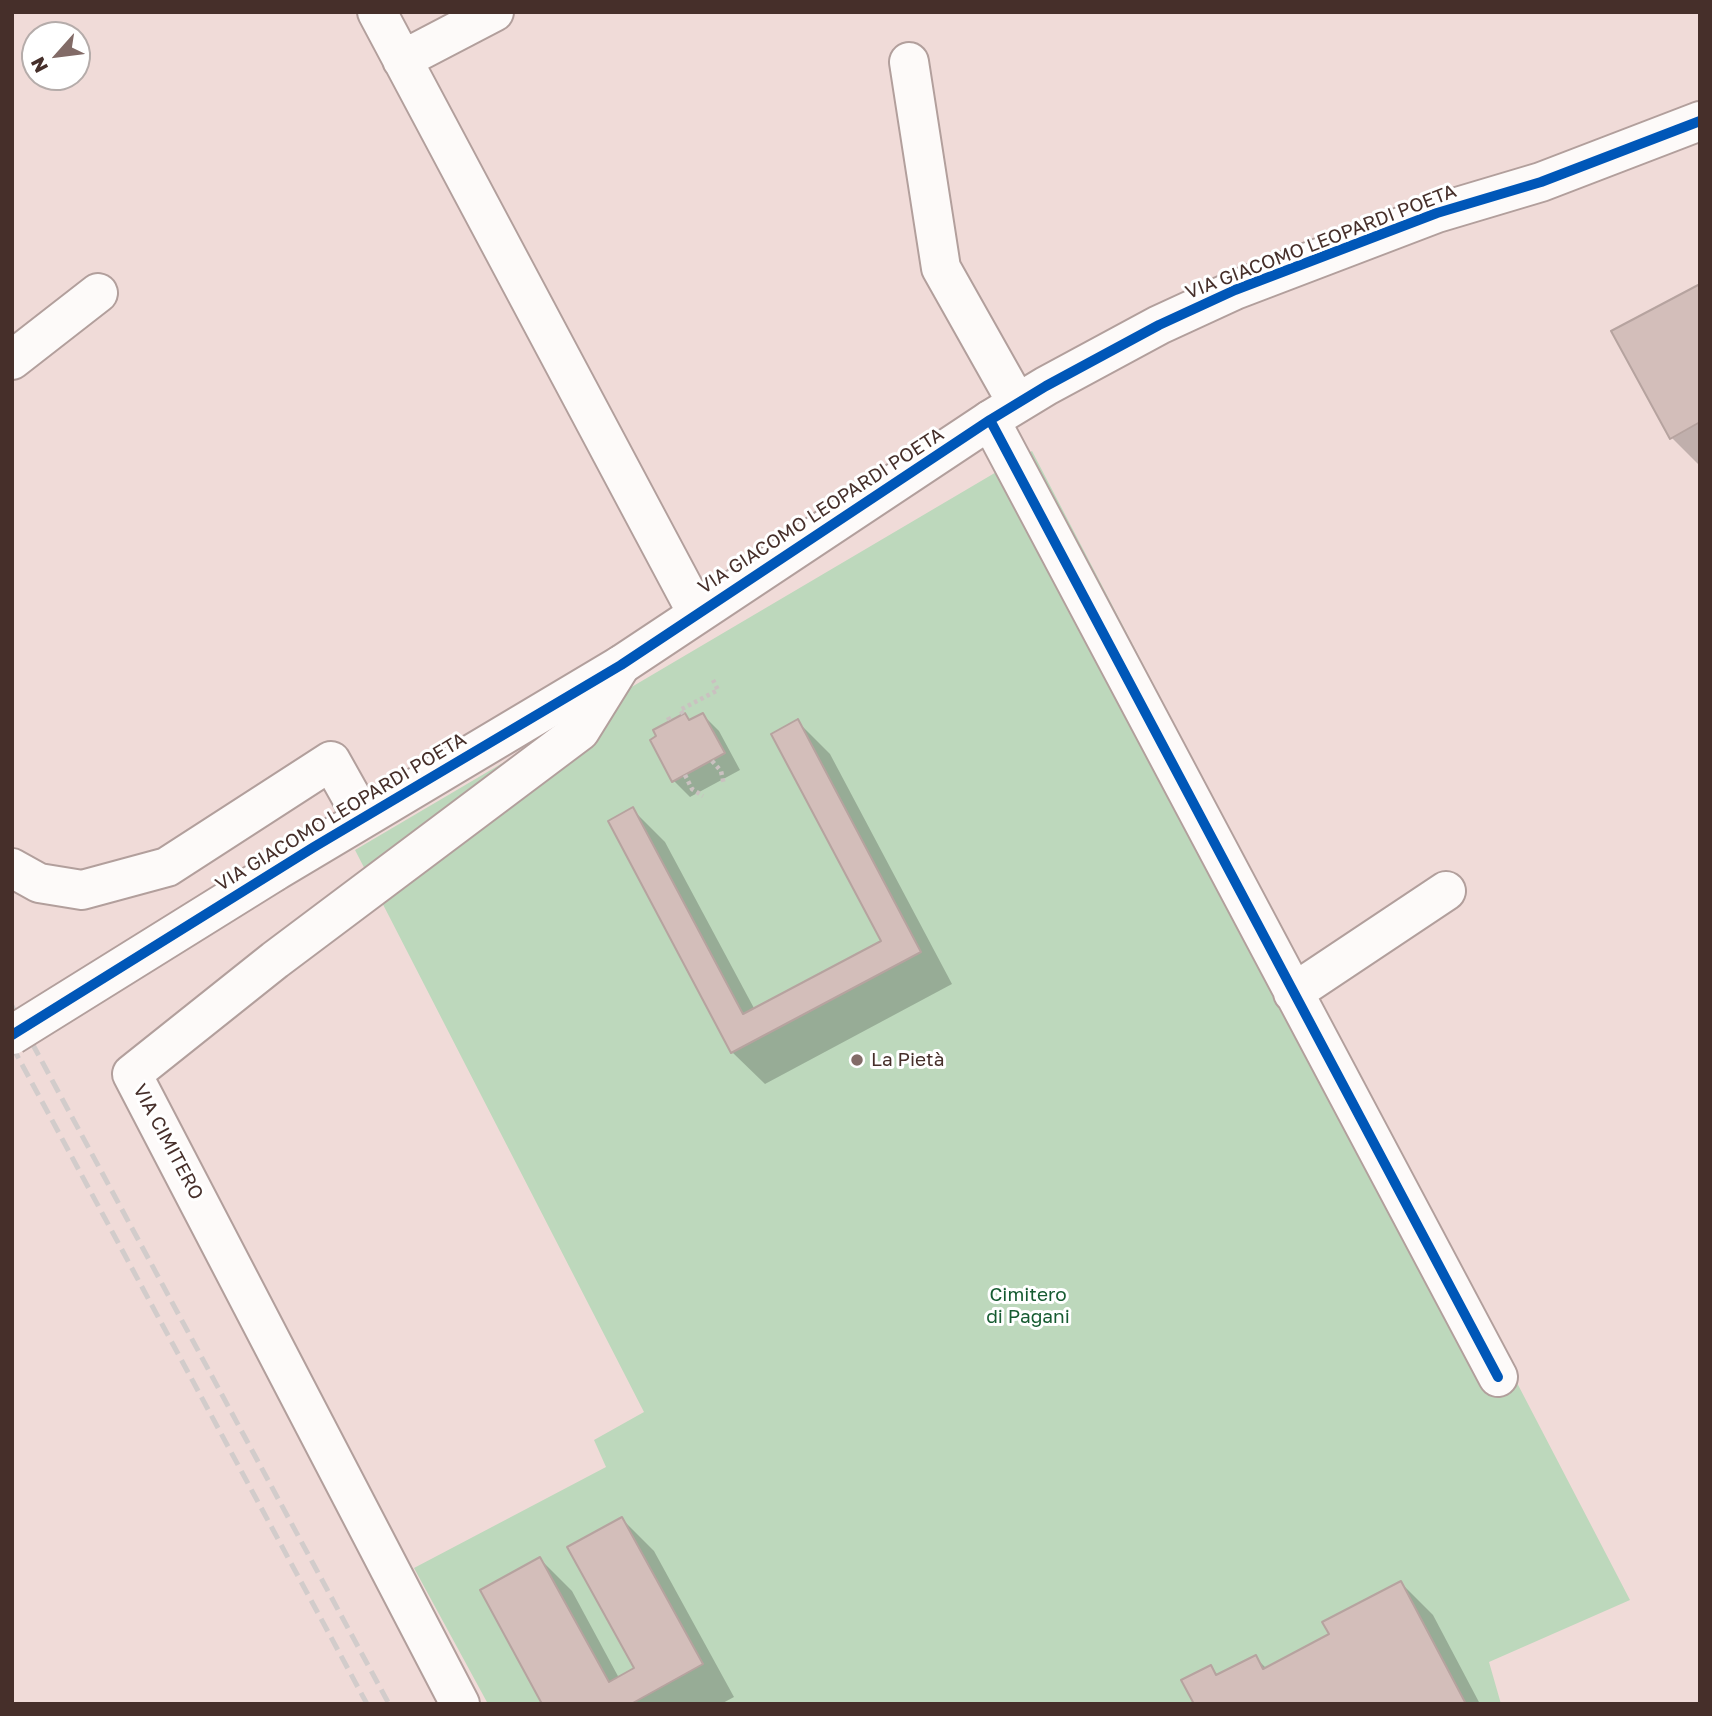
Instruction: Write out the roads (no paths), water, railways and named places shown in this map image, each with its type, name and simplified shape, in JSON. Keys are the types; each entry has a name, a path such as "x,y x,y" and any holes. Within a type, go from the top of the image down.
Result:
{"street":[{"path":"377,12 697,613"},
{"path":"402,60 494,12"},
{"path":"909,62 941,268 1004,412 1293,993 1498,1377"},
{"name":"VIA GIACOMO LEOPARDI POETA","path":"12,1035 274,872 621,665 1046,386 1159,325 1235,290 1437,213 1541,182 1700,121"},
{"path":"12,360 98,293"},
{"name":"VIA CIMITERO","path":"460,1704 132,1074 275,960 580,731 621,665"},
{"path":"12,867 40,883 82,891 167,867 331,761 363,818"},
{"path":"1293,993 1446,891"}],"railway":[{"path":"12,1006 389,1704"},
{"path":"12,1046 367,1704"}],"place":[{"name":"La Pietà","path":"857,1060"}],"park label":[{"name":"Cimitero di Pagani","path":"1028,1306"}]}
